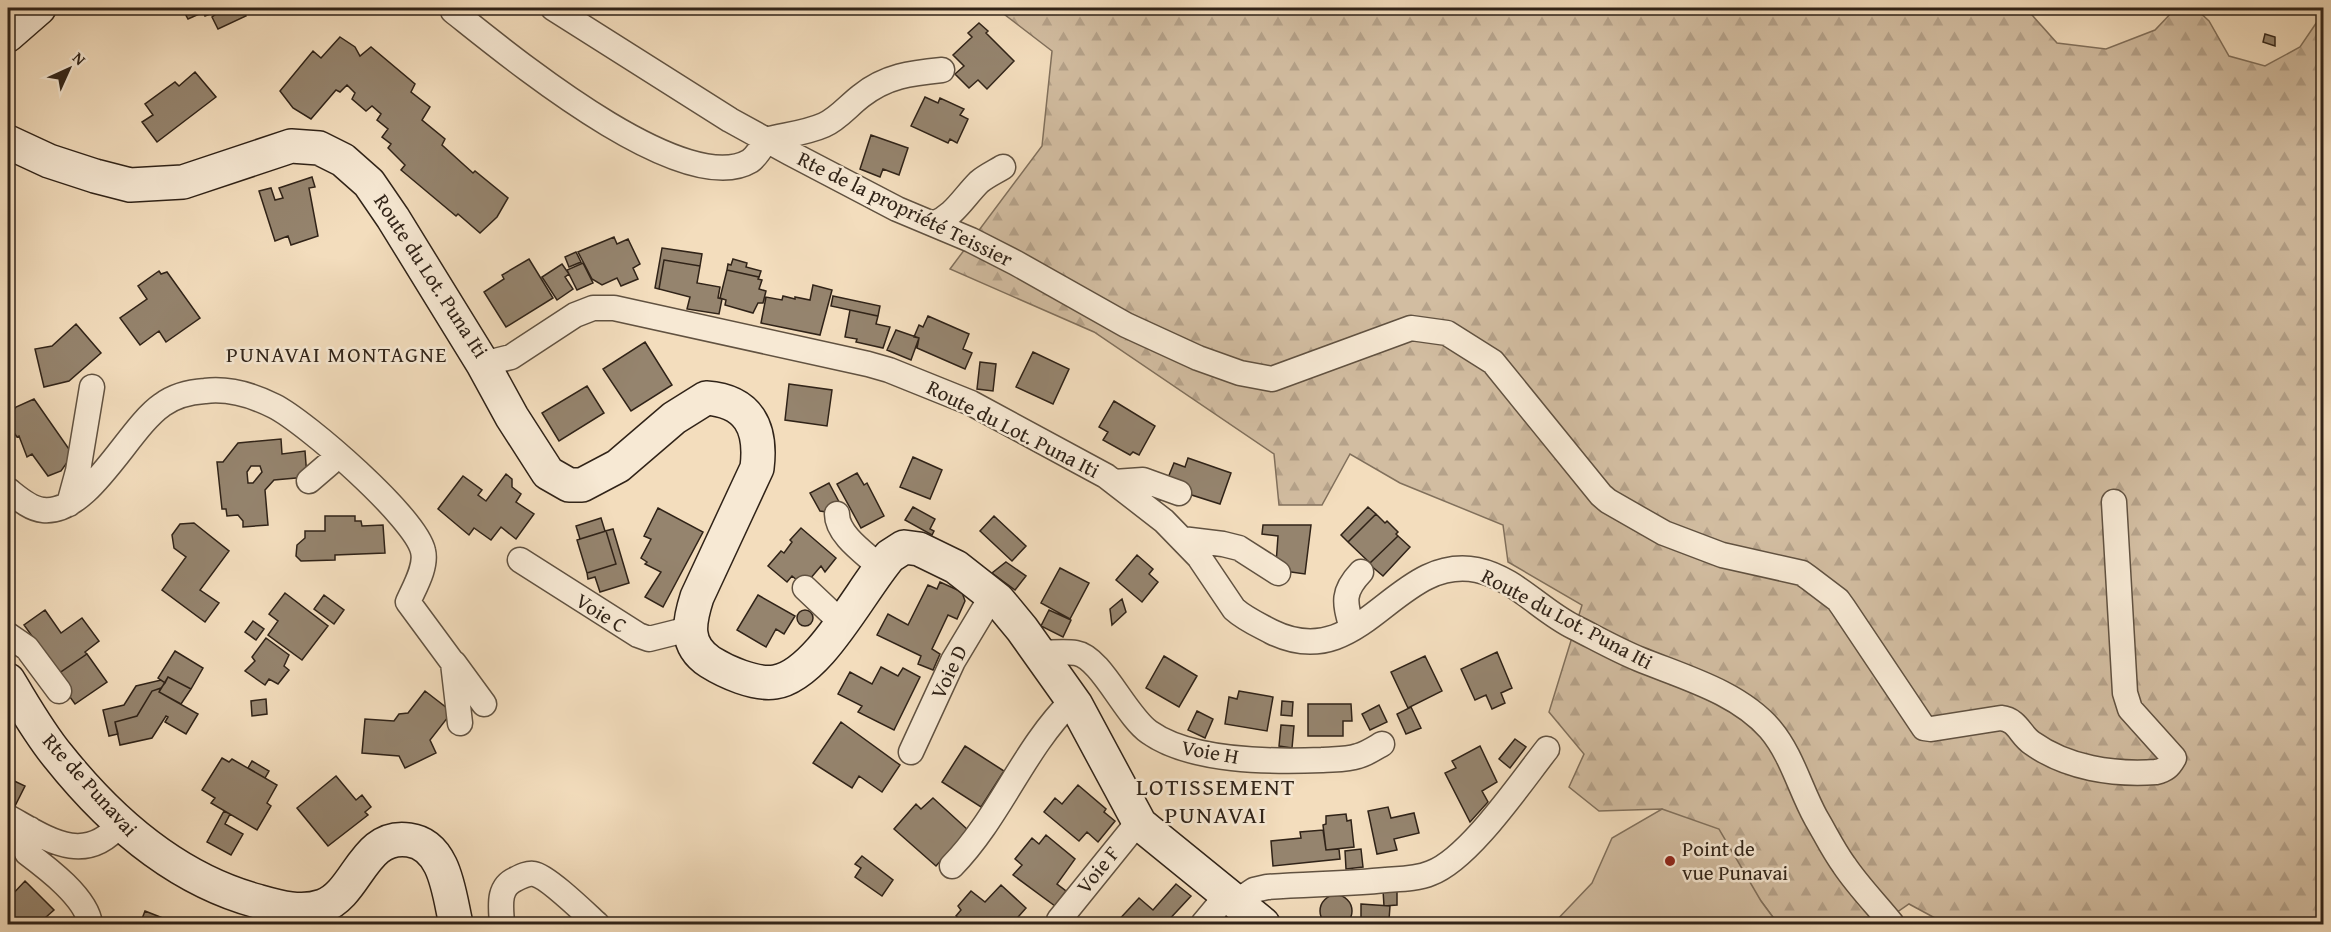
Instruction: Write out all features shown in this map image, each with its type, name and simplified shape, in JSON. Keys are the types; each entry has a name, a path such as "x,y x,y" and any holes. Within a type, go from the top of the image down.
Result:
{"main road":[{"path":"8,35 39,8"},
{"name":"Route du Lot. Puna Iti","path":"8,142 49,161 130,185 183,182 291,146 319,148 343,160 369,183 483,364"},
{"path":"483,364 512,417 548,473 569,485 582,485 618,466 674,418 706,398 728,402 739,408 749,416 756,430 759,448 757,468 697,597 689,629 689,636 693,644 709,662 738,675 774,682 789,677 802,669 842,623 890,556 904,547 919,549 956,567 992,596 1022,629 1072,701 1138,821 1263,924"},
{"name":"Rte de Punavai","path":"8,680 57,756 120,824 145,845 208,882 243,897 289,910 324,906 345,889 370,855 384,843 397,839 411,840 430,849 438,859 456,924"}],"street":[{"name":"Rte de la propriété Teissier","path":"553,8 729,120 766,140 897,209 1016,263 1126,325 1180,350 1240,373 1272,378 1411,328 1447,333 1493,362 1608,501 1664,533 1722,555 1802,573 1838,600 1925,728 2008,718 2032,743 2073,765 2098,769 2156,772 2164,770 2174,758 2130,709 2125,693 2114,502"},
{"path":"453,11 539,78 607,124 658,151 682,160 727,167 742,165 752,160 766,140 812,130 827,124 863,95 885,81 904,74 942,70"},
{"path":"933,224 945,219 954,211 981,180 1003,167"},
{"name":"Route du Lot. Puna Iti","path":"483,364 511,357 575,315 593,308 614,308 816,351 890,370 971,403 1051,445 1114,482 1164,521 1182,539 1199,557 1234,609 1253,622 1280,635 1312,642 1345,635 1404,590 1444,570 1478,571 1507,583 1569,625 1739,703 1770,730 1785,751 1815,816 1843,864 1892,924"},
{"path":"69,504 78,471 92,387"},
{"path":"8,490 24,502 42,510 65,507 99,477 161,405 179,396 196,392 229,390 251,396 278,408 335,452 378,492 416,534 424,552 422,568 408,602 484,704"},
{"path":"309,481 330,463 335,452"},
{"path":"1114,482 1143,480 1179,493"},
{"path":"837,514 837,519 844,532 880,567"},
{"path":"1182,539 1239,548 1278,573"},
{"name":"Voie C","path":"520,560 638,635 649,639 689,629"},
{"path":"1352,629 1346,607 1346,593 1361,572"},
{"path":"805,588 842,623"},
{"name":"Voie D","path":"911,752 953,661 992,596"},
{"path":"8,635 27,648 59,691"},
{"name":"Voie H","path":"1039,653 1077,653 1087,657 1096,666 1132,717 1147,731 1170,745 1196,752 1279,762 1357,757 1382,744"},
{"path":"453,663 459,723"},
{"path":"952,866 972,846 1054,719 1072,701"},
{"path":"1203,924 1232,898 1267,887 1380,881 1431,873 1453,859 1488,824 1546,749"},
{"path":"8,817 64,846 81,848 98,842 120,824"},
{"name":"Voie F","path":"1059,920 1138,821"},
{"path":"30,829 23,845 27,853 75,896 85,910 90,924"},
{"path":"502,924 500,901 505,887 528,874 540,876 597,924"}],"path":[{"path":"2318,8 2324,14"}],"green space":[{"path":"996,8 2032,8 2032,15 2057,43 2106,49 2155,30 2176,8 2195,8 2209,21 2229,56 2265,66 2300,47 2323,13 2323,924 1946,924 1909,904 1880,924 1778,924 1761,901 1662,809 1599,811 1569,787 1584,754 1549,712 1582,605 1508,562 1503,525 1400,483 1350,454 1322,505 1279,505 1274,454 1094,332 950,269 1042,146 1052,51"},
{"name":"Point de vue Punavai","path":"1662,809 1719,829 1761,901 1778,924 1553,924 1592,883 1612,838"}],"building":[{"path":"182,8 202,8 204,12 188,19"},
{"path":"202,8 242,8 246,16 218,29 212,17 216,14 215,12 205,16"},
{"path":"979,23 1014,61 987,89 978,80 969,88 955,74 964,66 953,55 972,37 968,33"},
{"path":"2265,34 2275,37 2275,46 2263,42"},
{"path":"340,37 355,47 360,56 371,47 415,84 411,92 430,107 422,120 445,139 442,145 473,173 475,171 508,198 497,217 480,233 401,170 405,165 388,148 391,144 382,137 388,129 377,120 381,114 372,106 366,111 352,99 355,93 347,85 340,92 336,90 311,119 293,108 280,91 313,51 321,58"},
{"path":"195,72 216,97 157,142 142,122 153,115 145,104 175,82 179,86"},
{"path":"925,97 938,103 940,98 964,109 960,115 968,119 957,143 950,139 948,143 911,126"},
{"path":"871,135 908,148 899,175 883,169 880,177 860,169"},
{"path":"312,177 315,187 309,188 318,236 291,245 288,236 275,241 259,191 271,188 275,200 283,198 279,188"},
{"path":"614,237 617,244 628,239 640,264 633,268 638,279 621,286 617,278 602,285 592,279 578,252"},
{"path":"662,248 702,254 700,266 664,260 659,289 655,288"},
{"path":"576,252 581,262 569,267 565,257"},
{"path":"529,259 553,298 506,327 484,292 504,279 502,275"},
{"path":"733,259 747,263 746,267 761,271 759,277 727,270 728,264 731,265"},
{"path":"664,260 700,266 697,283 720,287 718,298 722,299 719,314 687,309 690,297 659,289"},
{"path":"583,263 593,283 577,290 567,270"},
{"path":"562,264 569,274 565,277 573,289 557,300 542,277"},
{"path":"727,270 759,277 758,279 762,280 759,289 766,291 763,303 758,303 753,313 725,305 726,300 720,298"},
{"path":"159,271 161,274 167,272 200,318 166,342 159,331 140,345 120,318 147,299 138,286"},
{"path":"813,285 832,290 820,335 761,323 766,297 782,300 783,296 810,300"},
{"path":"833,296 880,306 878,316 831,306"},
{"path":"850,310 878,316 876,324 890,327 883,348 845,337"},
{"path":"928,316 969,334 963,349 972,353 965,369 917,348 919,338 914,337 919,325 923,327"},
{"path":"76,324 101,353 69,381 44,387 35,349 52,346"},
{"path":"896,330 919,338 911,360 887,350"},
{"path":"645,342 672,385 631,411 603,369"},
{"path":"1033,352 1069,369 1053,404 1016,387"},
{"path":"980,362 996,364 993,391 977,389"},
{"path":"789,384 832,390 827,426 785,420"},
{"path":"587,386 604,413 559,441 542,413"},
{"path":"34,399 71,452 71,457 61,471 48,476 32,454 27,457 19,436 17,437 8,424 8,417 16,407"},
{"path":"1114,401 1155,426 1139,455 1133,452 1130,455 1103,440 1108,432 1099,427"},
{"path":"281,439 282,454 305,451 307,477 274,480 265,490 268,525 243,527 243,521 238,515 227,516 226,509 222,509 217,462 223,462 238,443","holes":["251,466 260,466 262,472 253,483 248,483 247,472"]},
{"path":"913,457 942,470 930,499 900,487"},
{"path":"1188,458 1231,473 1220,504 1176,490 1168,478 1174,463 1185,467"},
{"path":"857,473 864,485 867,483 884,516 861,528 837,484"},
{"path":"506,474 512,479 512,487 521,494 516,502 534,514 516,539 501,527 491,540 474,528 469,535 438,509 463,476 482,490 478,495 486,501"},
{"path":"829,483 846,515 820,511 810,493"},
{"path":"913,507 935,519 930,529 934,531 932,535 905,520"},
{"path":"1368,507 1376,514 1348,542 1341,535"},
{"path":"658,508 703,532 663,607 645,597 661,572 645,564 647,562 641,558 651,539 644,536"},
{"path":"1376,514 1398,532 1396,534 1398,536 1370,563 1348,542"},
{"path":"325,516 355,516 355,521 361,521 362,526 383,525 385,553 335,555 335,560 301,561 296,556 297,545 305,538 305,531 325,531"},
{"path":"994,516 1026,546 1012,561 980,531"},
{"path":"601,518 605,531 613,529 629,583 600,592 595,577 588,579 587,573 616,564 606,531 580,539 576,526"},
{"path":"194,523 229,551 200,590 219,603 205,622 162,590 186,557 174,548 172,535 180,524"},
{"path":"1263,525 1311,525 1305,574 1277,570 1278,536 1262,534"},
{"path":"801,528 836,558 825,572 821,566 804,586 792,576 787,582 768,566 781,551 784,553 792,542 790,540"},
{"path":"606,531 616,564 587,573 577,540"},
{"path":"1398,536 1410,547 1383,576 1369,564"},
{"path":"1137,555 1153,569 1149,574 1158,582 1142,602 1116,580"},
{"path":"1006,562 1026,576 1015,590 992,573"},
{"path":"1060,568 1089,583 1070,619 1041,603"},
{"path":"940,582 962,592 965,601 957,619 948,615 932,649 940,654 933,670 918,664 921,656 877,635 888,614 908,625 928,585 937,589"},
{"path":"285,593 328,626 302,660 268,635 278,621 269,614"},
{"path":"324,595 344,610 334,624 314,609"},
{"path":"758,595 795,616 784,634 776,629 766,647 737,630"},
{"path":"1122,599 1126,612 1112,625 1110,609"},
{"path":"45,610 61,633 82,618 99,641 85,652 87,654 55,676 57,671 24,625"},
{"path":"802,610 808,610 813,618 811,624 802,626 797,621 797,615"},
{"path":"1049,610 1071,620 1063,637 1041,626"},
{"path":"253,621 264,629 256,640 245,632"},
{"path":"266,638 289,655 284,666 289,670 278,684 269,679 265,685 245,671 255,661 252,657"},
{"path":"175,651 203,668 191,689 168,677 165,683 158,678"},
{"path":"1497,652 1512,688 1501,693 1505,703 1492,709 1486,695 1475,700 1461,669"},
{"path":"87,654 107,682 75,704 55,676"},
{"path":"1164,656 1197,676 1179,707 1146,688"},
{"path":"1425,656 1442,691 1408,708 1391,672"},
{"path":"881,667 898,676 903,668 920,677 894,730 858,712 862,706 838,694 850,672 872,684"},
{"path":"168,677 191,689 181,704 159,692"},
{"path":"161,680 165,683 161,688 152,691 137,716 115,722 118,734 109,736 103,710 124,705 136,686"},
{"path":"161,688 159,692 198,714 186,734 165,722 168,717 166,716 152,738 120,745 115,722 137,716 152,691"},
{"path":"425,691 452,712 430,740 436,753 405,768 399,756 362,753 365,719 394,721 399,714 408,713"},
{"path":"1239,691 1273,697 1267,731 1225,724 1229,697 1237,699"},
{"path":"266,699 267,714 252,716 251,701"},
{"path":"1282,701 1293,702 1292,716 1281,715"},
{"path":"1308,704 1351,704 1352,721 1343,721 1343,736 1308,736"},
{"path":"1379,705 1387,722 1370,730 1362,714"},
{"path":"1411,707 1421,728 1406,734 1397,714"},
{"path":"1197,711 1213,719 1205,738 1188,730"},
{"path":"841,722 900,765 882,792 859,776 852,788 813,763"},
{"path":"1281,725 1294,726 1292,748 1279,746"},
{"path":"1515,739 1526,747 1510,768 1499,759"},
{"path":"965,746 1004,771 981,807 942,782"},
{"path":"1480,746 1497,782 1482,791 1488,802 1470,822 1445,773 1456,768 1452,761"},
{"path":"222,758 229,762 232,759 277,785 267,803 271,806 257,830 211,803 215,798 202,790"},
{"path":"252,761 269,771 265,778 248,768"},
{"path":"336,776 356,800 362,795 371,807 365,812 368,815 328,846 297,808"},
{"path":"8,778 25,786 15,806 8,802"},
{"path":"1078,785 1106,809 1104,812 1115,821 1098,842 1087,832 1079,841 1044,812 1055,798 1062,804"},
{"path":"933,798 968,830 936,866 894,829 916,804 921,809"},
{"path":"1388,807 1391,818 1414,813 1419,833 1394,839 1397,850 1377,854 1368,811"},
{"path":"224,811 230,814 225,824 243,834 231,855 207,842"},
{"path":"1346,814 1347,821 1351,820 1354,847 1326,850 1323,825 1326,824 1326,816"},
{"path":"1323,830 1326,850 1339,849 1340,859 1273,866 1271,841 1301,838 1300,832"},
{"path":"1046,835 1075,859 1057,884 1066,891 1055,906 1013,875 1022,865 1015,859 1032,838 1039,844"},
{"path":"1361,849 1363,867 1346,869 1345,851"},
{"path":"862,856 893,880 882,896 855,877 861,868 855,864"},
{"path":"25,881 54,910 45,918 52,924 8,924 8,899"},
{"path":"1176,884 1191,896 1165,924 1115,924 1139,898 1153,910"},
{"path":"1001,885 1026,908 1012,924 978,924 973,919 966,924 956,916 961,910 958,906 971,891 985,902"},
{"path":"1383,890 1397,890 1397,905 1384,906"},
{"path":"1336,895 1347,900 1352,911 1347,922 1336,927 1325,922 1320,911 1325,900"},
{"path":"1361,904 1390,906 1389,920 1361,918"},
{"path":"145,911 178,924 140,924"}],"place":[{"name":"Point de vue Punavai","path":"1670,861"}],"district":[{"name":"PUNAVAI MONTAGNE","path":"337,354"},
{"name":"LOTISSEMENT PUNAVAI","path":"1216,801"}]}
